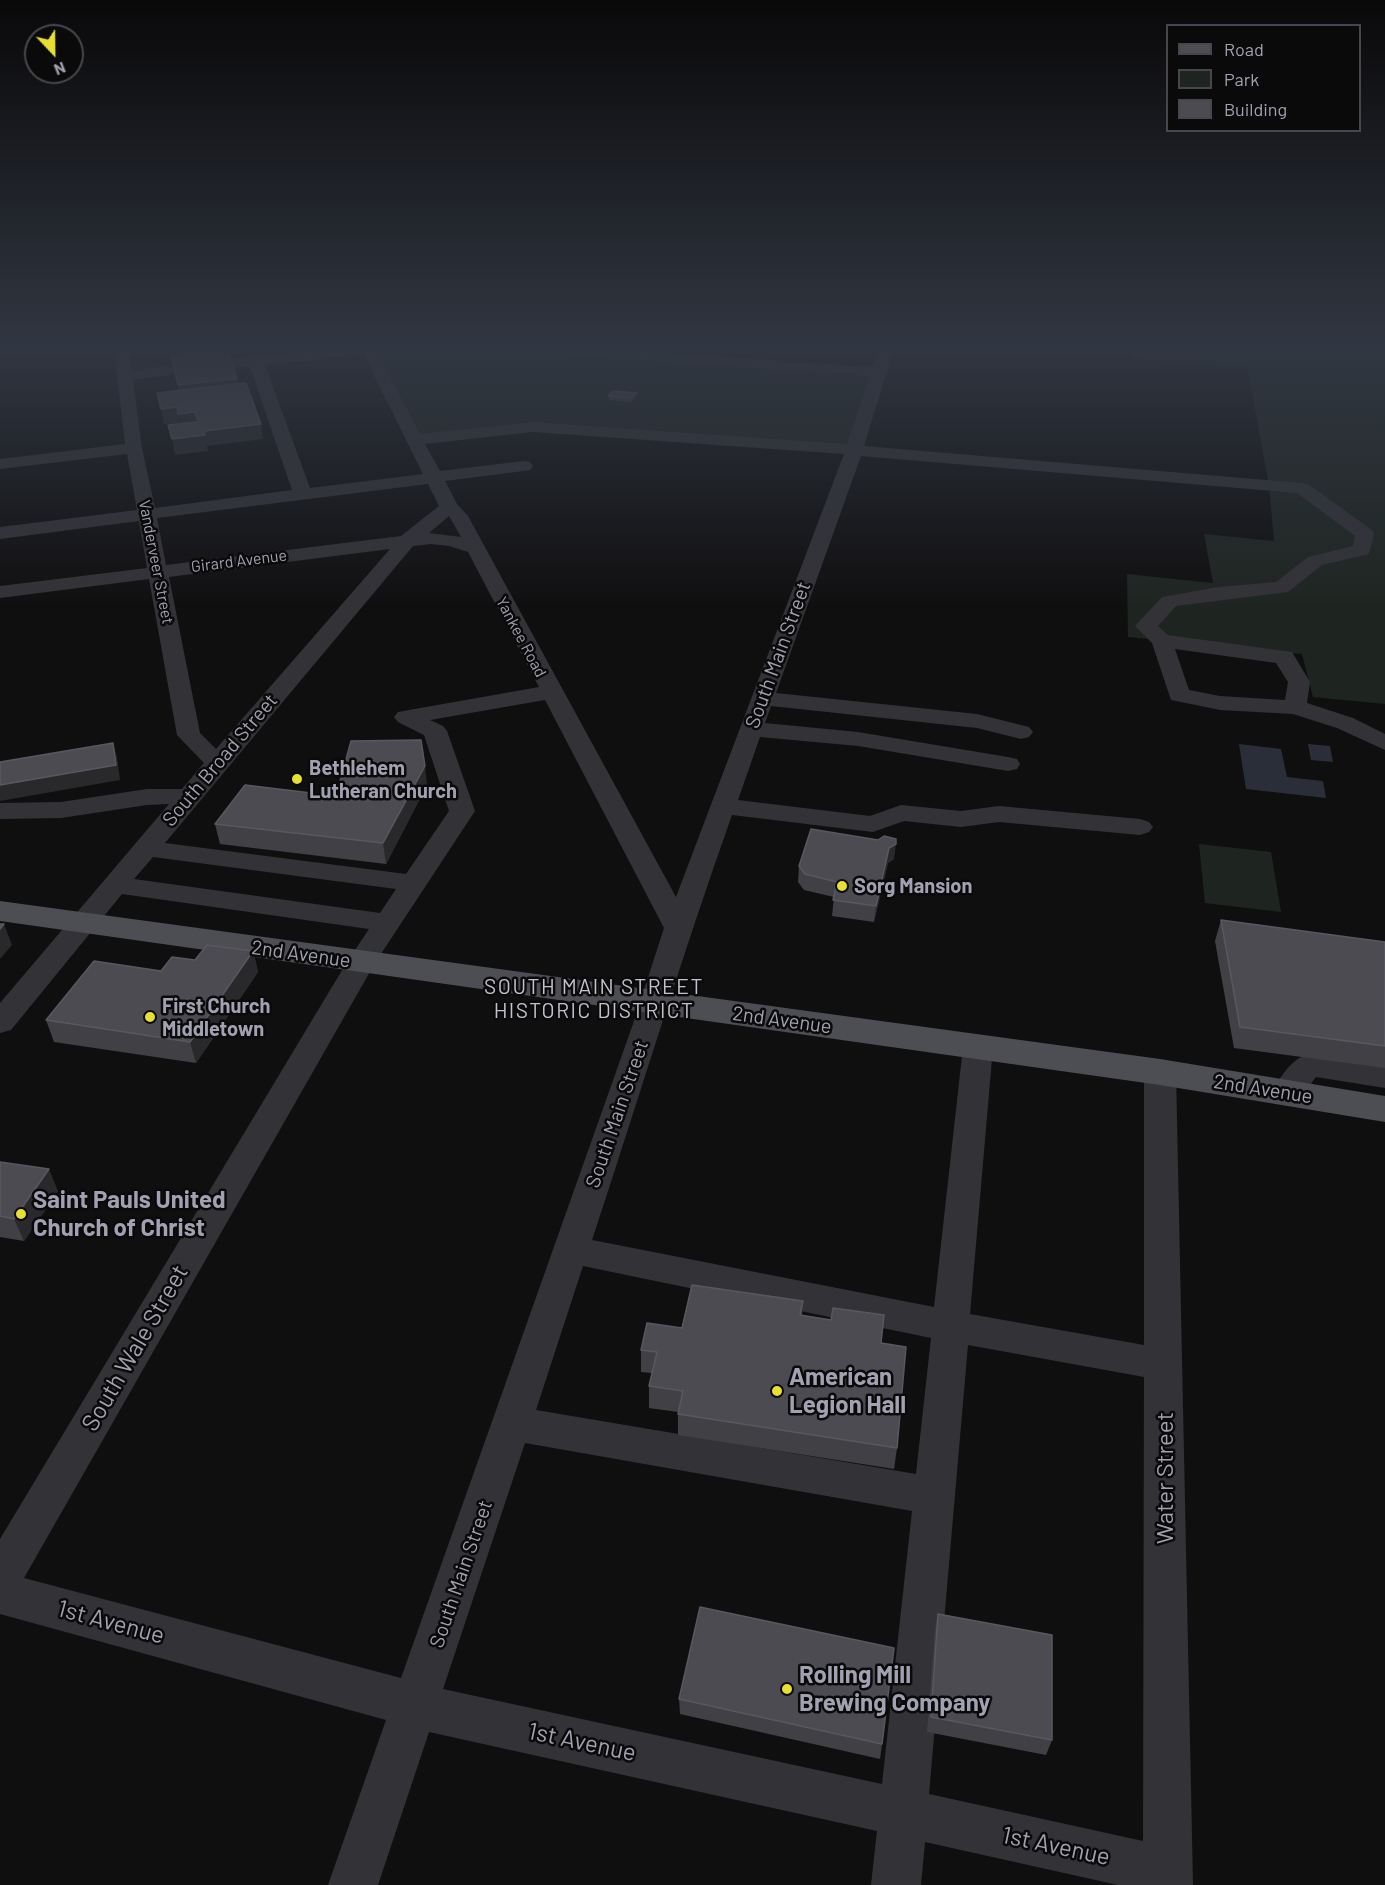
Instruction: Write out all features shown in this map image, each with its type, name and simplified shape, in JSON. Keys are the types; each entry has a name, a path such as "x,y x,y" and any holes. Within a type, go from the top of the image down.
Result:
{"main road":[{"name":"2nd Avenue","path":"0,911 1160,1072 1385,1109"}],"street":[{"name":"Vanderveer Street","path":"132,433 189,735 217,763"},
{"path":"281,433 303,495"},
{"name":"Yankee Road","path":"411,433 449,507 459,516 473,547 678,928"},
{"path":"415,440 479,433"},
{"path":"616,433 854,450 1302,488 1365,534 1362,550 1315,561 1281,588 1218,593 1169,601 1146,626 1162,641 1179,695 1220,703 1295,707 1345,723 1385,743"},
{"name":"South Main Street","path":"353,1885 571,1250 678,928 859,433"},
{"path":"0,464 134,448"},
{"path":"0,533 524,466"},
{"name":"South Broad Street","path":"0,1023 189,796 407,541 449,507"},
{"name":"Girard Avenue","path":"0,592 432,538 451,540 473,547"},
{"path":"1162,641 1284,657 1299,682 1295,707"},
{"name":"South Wale Street","path":"0,1579 361,962 462,812 435,731 406,717 551,692"},
{"path":"762,698 977,721 1021,732"},
{"path":"751,729 858,739 1008,764"},
{"path":"0,811 62,810 147,797 189,796"},
{"path":"723,806 873,824 901,813 961,819 999,814 1140,827"},
{"path":"146,848 414,883"},
{"path":"116,885 388,922"},
{"path":"896,1885 978,1047"},
{"path":"1287,1093 1308,1065 1385,1077"},
{"name":"Water Street","path":"1160,1072 1168,1878"},
{"path":"571,1250 950,1326 1164,1365"},
{"path":"512,1423 934,1496"},
{"name":"1st Avenue","path":"0,1593 416,1706 903,1813 1168,1878"}],"green space":[{"path":"411,433 479,433 415,440"},
{"path":"616,433 859,433 854,450"},
{"path":"1259,433 1385,433 1385,704 1313,697 1302,654 1128,637 1127,574 1213,583 1204,534 1274,541 1269,485"},
{"path":"1199,844 1271,852 1281,912 1205,903"}],"shaded area":[{"path":"1239,744 1281,749 1287,777 1323,781 1326,798 1246,789"},
{"path":"1308,744 1330,746 1333,762 1311,760"}],"building":[{"path":"170,433 204,433 205,435 172,439"},
{"path":"421,740 425,766 383,843 215,824 245,785 336,796 351,741"},
{"path":"113,743 116,765 0,785 0,762"},
{"name":"Sorg Mansion","path":"811,829 878,840 884,836 896,839 896,844 889,848 876,906 833,900 837,882 805,874 799,866"},
{"path":"1221,920 1385,942 1385,1046 1240,1027"},
{"name":"First Church Middletown","path":"207,945 253,951 190,1042 46,1020 94,961 161,971 172,957 195,960"},
{"path":"0,1162 49,1169 14,1219 0,1216"},
{"name":"American Legion Hall","path":"692,1285 803,1301 800,1315 831,1320 833,1308 884,1315 881,1343 906,1347 897,1448 678,1414 683,1391 649,1386 657,1352 641,1350 647,1323 682,1328"},
{"name":"Rolling Mill Brewing Company","path":"700,1607 894,1648 882,1744 679,1699"},
{"path":"938,1614 1052,1635 1052,1740 931,1717"}],"place":[{"name":"Bethlehem Lutheran Church","path":"297,779"},
{"name":"Sorg Mansion","path":"842,886"},
{"name":"First Church Middletown","path":"150,1017"},
{"name":"Saint Pauls United Church of Christ","path":"21,1214"},
{"name":"American Legion Hall","path":"777,1391"},
{"name":"Rolling Mill Brewing Company","path":"787,1689"}],"district":[{"name":"SOUTH MAIN STREET HISTORIC DISTRICT","path":"594,999"}]}
